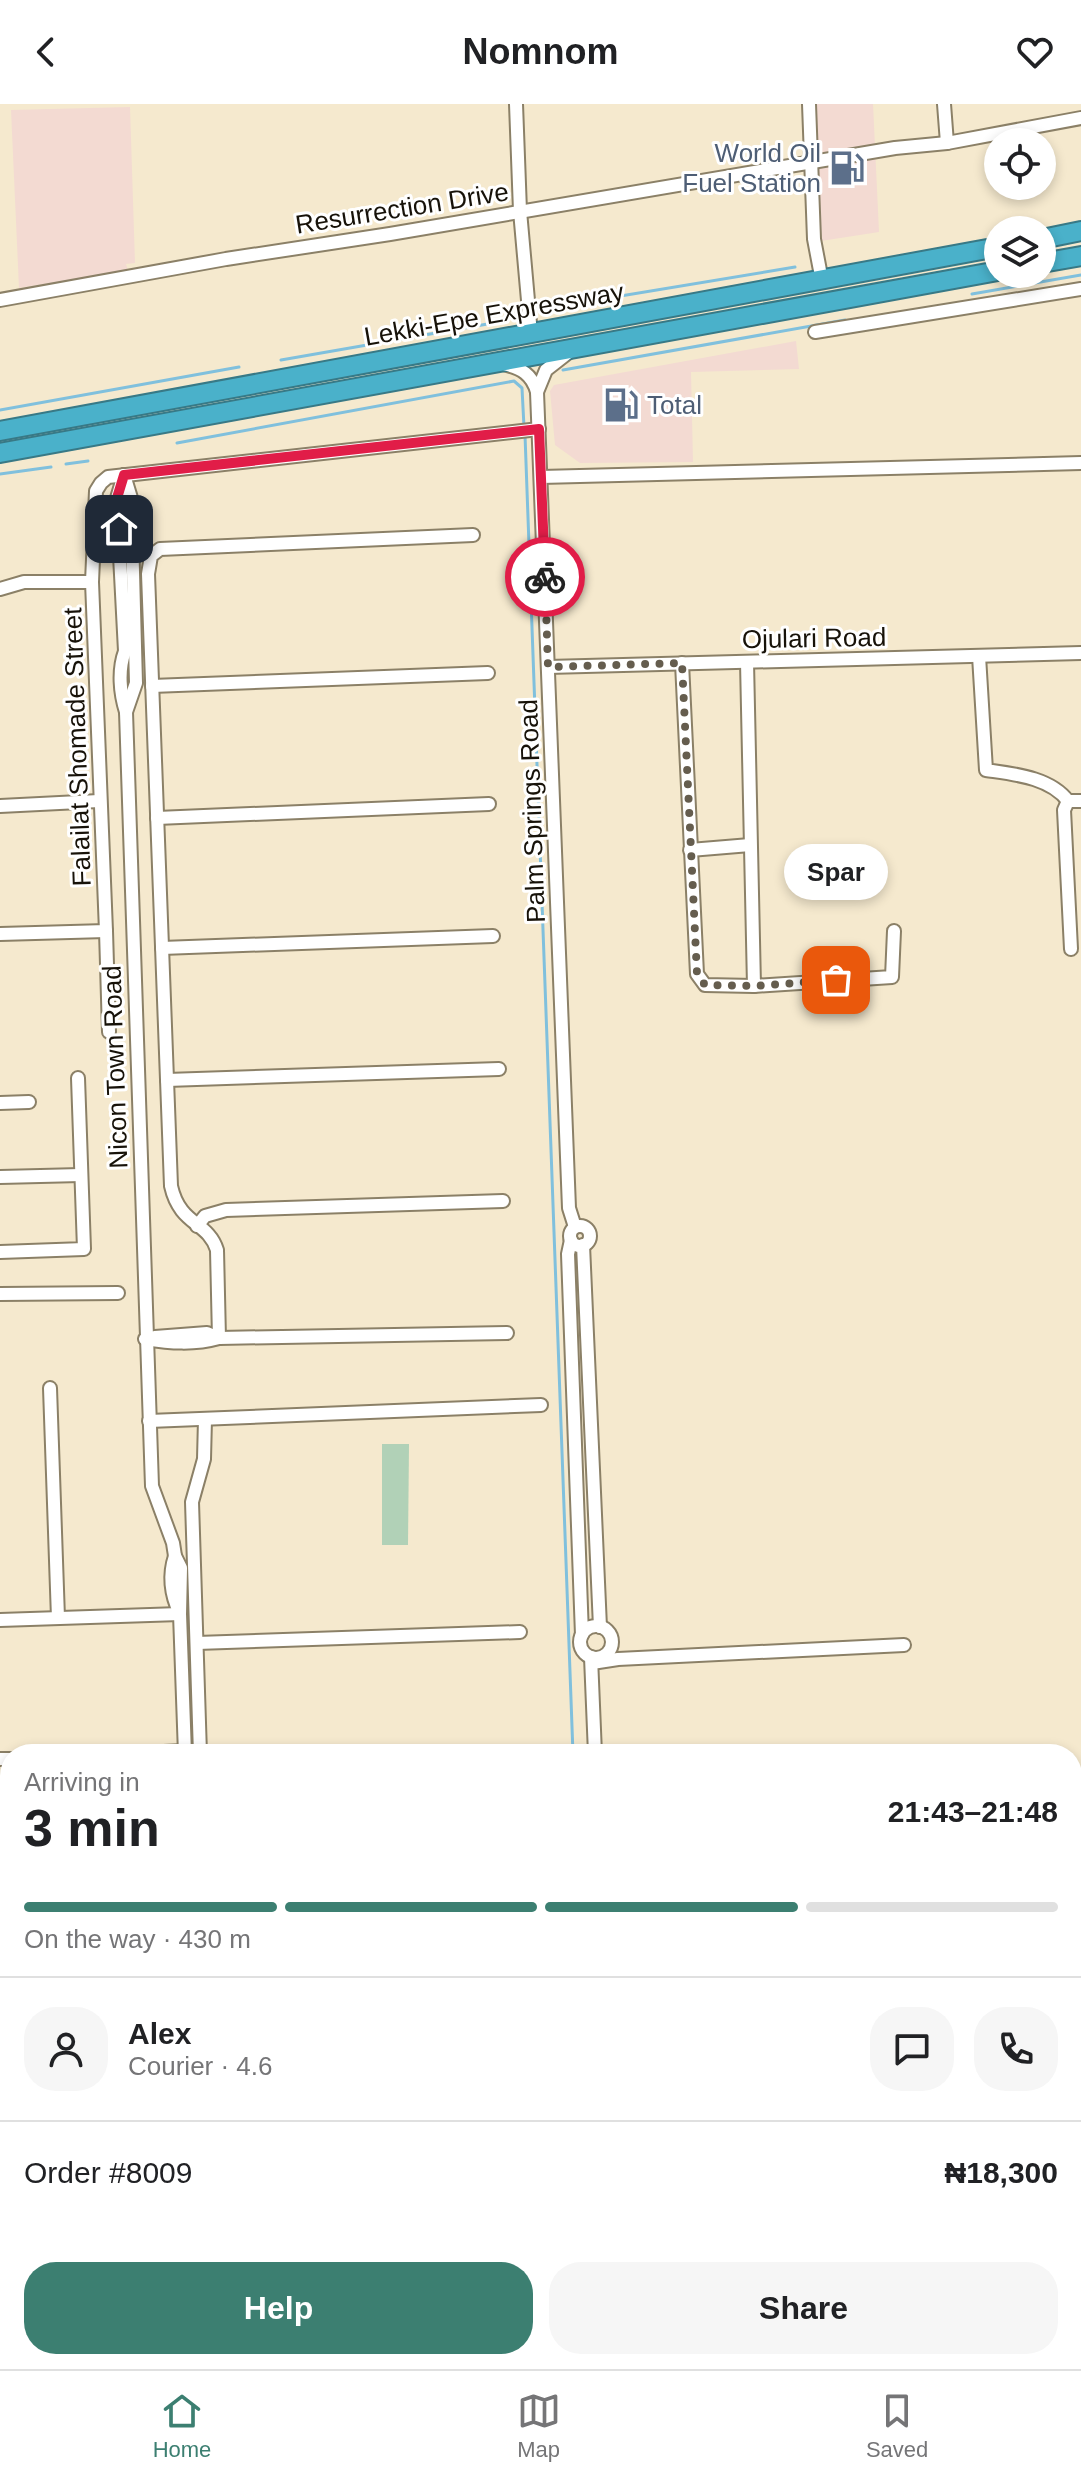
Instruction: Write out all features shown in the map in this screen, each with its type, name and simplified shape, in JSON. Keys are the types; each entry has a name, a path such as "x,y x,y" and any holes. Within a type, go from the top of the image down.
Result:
{"highway":[{"path":"1056,236 1081,231"},
{"name":"Lekki-Epe Expressway","path":"0,431 984,250"},
{"path":"1056,260 1081,256"},
{"name":"Lekki-Epe Expressway","path":"0,453 984,274"}],"street":[{"path":"516,104 520,211 531,334"},
{"path":"809,104 814,239 822,281"},
{"path":"944,104 947,143"},
{"name":"Resurrection Drive","path":"0,300 226,259 895,148 947,143 1081,118"},
{"path":"815,332 1081,289"},
{"path":"537,392 546,370 578,346"},
{"path":"485,363 520,368 528,374 537,392"},
{"name":"Palm Springs Road","path":"537,392 530,430 541,477 569,1208 576,1238"},
{"path":"124,475 530,430"},
{"path":"541,477 1081,463"},
{"name":"Falailat Shomade Street","path":"109,1032 92,582 96,491 108,477 124,475"},
{"name":"Nicon Town Road","path":"124,475 117,498 130,651 136,683 126,712"},
{"path":"219,1338 217,1250 214,1240 188,1219 176,1204 171,1186 148,574 151,556 160,549 473,535"},
{"path":"0,589 24,582 92,582"},
{"name":"Nicon Town Road","path":"130,651 121,662 126,712 152,1486 181,1568 185,1744"},
{"name":"Ojulari Road","path":"548,667 1081,653"},
{"path":"979,656 986,770 1020,775 1056,789 1074,801 1064,810 1071,949"},
{"path":"747,662 754,986"},
{"path":"682,663 690,850 700,982 705,985 754,986 892,977 894,931"},
{"path":"152,686 488,673"},
{"path":"122,683 136,683"},
{"path":"0,806 99,801"},
{"path":"157,818 489,804"},
{"path":"690,850 750,845"},
{"path":"0,934 106,931"},
{"path":"162,948 493,936"},
{"path":"167,1080 499,1069"},
{"path":"0,1252 84,1249 78,1078"},
{"path":"0,1103 29,1102"},
{"path":"0,1177 81,1175"},
{"path":"197,1226 205,1216 226,1210 503,1201"},
{"path":"576,1238 600,1627"},
{"path":"576,1238 568,1254 572,1406 583,1651 592,1660 595,1744"},
{"path":"0,1294 118,1293"},
{"path":"145,1339 171,1334 207,1333 219,1338 507,1333"},
{"path":"50,1388 58,1618"},
{"path":"149,1421 541,1405"},
{"path":"200,1744 192,1502 204,1459 205,1419"},
{"path":"0,1620 180,1614"},
{"path":"582,1635 590,1628 600,1627 608,1633 611,1647 602,1657 592,1660"},
{"path":"197,1643 520,1632"},
{"path":"592,1660 904,1645"}],"shaded area":[{"name":"World Oil Fuel Station","path":"816,104 873,104 879,232 821,241"},
{"path":"130,107 135,263 126,264 128,271 19,288 11,110"},
{"name":"Total","path":"796,341 799,369 691,372 693,462 580,463 555,445 550,391 554,385"}],"green space":[{"path":"382,1444 409,1444 408,1545 382,1545"}],"waterway":[{"path":"542,309 795,267"},
{"path":"972,294 1081,275"},
{"path":"281,360 499,322 519,313"},
{"path":"563,370 845,320"},
{"path":"0,410 239,367"},
{"path":"177,443 514,381 522,388 524,427"},
{"path":"525,435 573,1744"},
{"path":"66,464 88,461"},
{"path":"0,474 51,467"}],"way so far":[{"path":"545,577 548,667 682,663 691,881 700,982 705,985 754,986 836,980"}],"place":[{"name":"World Oil Fuel Station","path":"847,168"},
{"name":"Total","path":"621,405"},
{"name":"Spar","path":"836,980"}],"route":[{"path":"119,529 117,498 124,475 539,429 545,577"}]}
